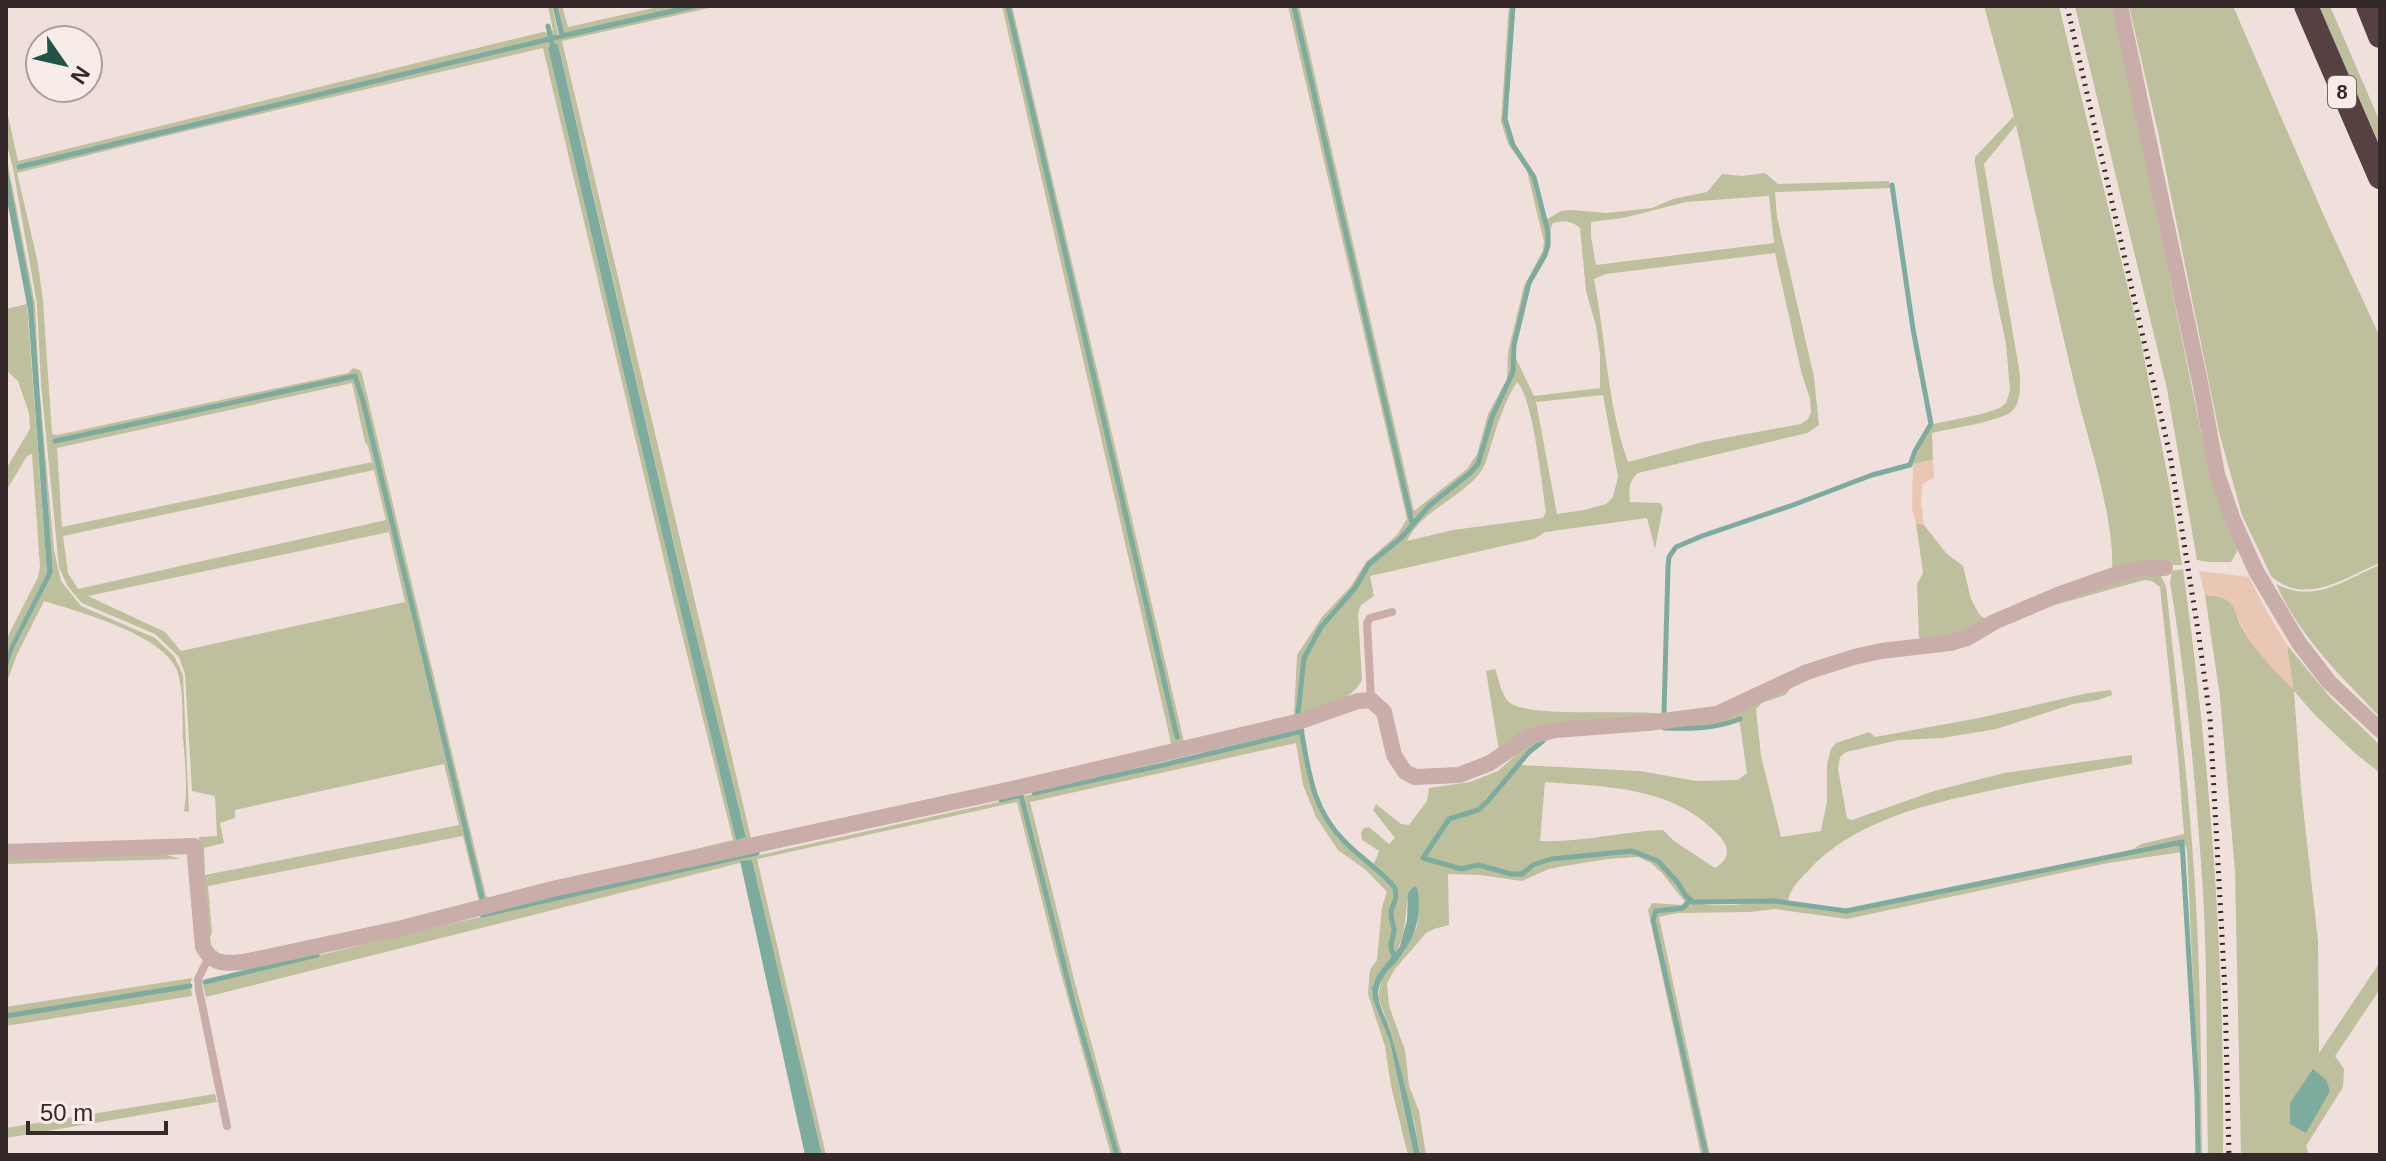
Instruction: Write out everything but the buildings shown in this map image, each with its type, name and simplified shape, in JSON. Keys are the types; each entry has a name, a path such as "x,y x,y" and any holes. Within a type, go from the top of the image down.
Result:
{"highway":[{"name":"8","path":"2306,6 2380,177"},
{"path":"2368,6 2380,36"}],"street":[{"path":"2120,6 2217,474 2233,520 2256,571 2299,643 2329,682 2380,730"},
{"path":"6,852 194,846 203,947 209,957 220,963 245,962 315,948 567,886 1190,748 1301,721 1358,701 1371,700 1384,712 1394,755 1405,772 1415,777 1459,775 1490,763 1528,737 1555,730 1634,725 1717,714 1807,672 1881,651 1950,643 2035,605 2114,575 2138,569 2165,568"}],"lane":[{"path":"1371,700 1367,623 1376,615 1392,612"},
{"path":"209,957 198,979 199,990 227,1126"}],"green space":[{"path":"548,6 552,6 559,38 702,6 718,6 562,41 751,838 1167,747 1171,743 1002,6 1006,6 1175,737 1009,6 1012,6 1184,742 1294,715 1297,655 1322,617 1351,586 1366,562 1397,535 1407,519 1288,6 1293,6 1411,523 1399,538 1368,564 1354,587 1320,626 1305,651 1297,717 1178,747 742,843 252,958 229,959 231,956 324,939 479,902 463,836 208,886 212,933 207,943 199,837 217,836 215,796 192,791 185,674 179,657 155,634 82,603 68,587 59,567 41,384 37,304 6,142 6,107 18,161 553,30","holes":["548,39 547,41 19,167 510,47","552,44 558,44 673,540 746,836 736,839 548,48","543,48 733,840 490,898 486,896 360,370 353,368 348,373 52,434 43,300 17,173","355,374 364,400 483,899 354,377 55,443","352,383 372,462 62,527 57,448","374,470 386,520 78,589 68,573 63,536","389,532 405,602 181,651 165,632 88,596","444,764 459,825 205,875 204,848 224,843 220,823 235,818 235,810"]},
{"path":"557,6 562,6 568,27 662,6 687,6 563,34"},
{"path":"1295,6 1299,6 1414,511 1467,469 1477,454 1488,414 1507,379 1508,352 1524,286 1543,250 1544,242 1527,171 1508,144 1501,122 1511,6 1503,119 1512,145 1533,177 1547,245 1528,282 1513,345 1512,372 1491,417 1477,463 1413,521"},
{"path":"1984,6 2059,6 2140,337 2182,565 2112,572 2106,508 2016,125 1984,164 2020,375 2018,400 2014,409 2005,415 1932,433 1933,460 1913,464 1933,424 2000,408 2006,403 2010,390 2006,344 1993,282 1975,157 2014,116"},
{"path":"2075,6 2114,6 2203,442 2238,550 2231,562 2197,560 2167,389"},
{"path":"2129,6 2233,6 2380,337 2380,563 2326,586 2298,589 2284,585 2271,576 2242,515 2219,432"},
{"path":"2319,6 2330,6 2380,122 2380,146"},
{"path":"6,154 35,304 39,380 33,302 6,170"},
{"path":"1765,173 1778,184 1889,181 1890,188 1775,192 1777,217 1814,377 1819,425 1807,433 1638,473 1629,490 1630,502 1660,503 1663,507 1655,549 1647,518 1545,532 1534,539 1370,576 1374,596 1361,605 1358,614 1362,680 1343,699 1300,716 1305,659 1322,628 1356,589 1370,565 1401,540 1430,508 1480,464 1493,418 1515,372 1514,354 1534,396 1600,388 1600,354 1586,291 1580,228 1560,222 1553,223 1549,232 1546,220 1561,211 1607,213 1652,208 1673,199 1707,192 1722,174 1742,176","holes":["1769,196 1774,243 1596,265 1591,222 1623,218 1686,202","1775,253 1810,399 1808,419 1801,424 1703,442 1628,462 1611,395 1594,279 1606,274","1517,382 1523,391 1532,423 1546,512 1543,518 1453,530 1407,541 1421,521 1471,483 1482,470 1503,409","1603,395 1618,477 1613,497 1606,504 1557,514 1536,402"]},
{"path":"27,304 47,573 6,657 7,638 38,577 40,567 32,454 27,456 6,491 6,469 30,429 29,413 18,381 6,370 6,309"},
{"path":"40,392 54,550 61,581 81,606 155,638 174,656 183,675 189,812 184,811 186,774 179,678 168,657 155,646 118,626 44,601 6,684 6,671 15,646 53,573"},
{"path":"1916,523 1924,525 1946,553 1963,566 1971,599 1987,621 1925,644 1919,637 1917,584 1923,573"},
{"path":"2380,565 2380,717 2309,639 2276,584 2291,590 2317,591"},
{"path":"2183,569 2201,715 2214,861 2221,1008 2223,1155 2208,1155 2203,892 2190,737 2170,582 2172,571"},
{"path":"2160,575 2166,586 2192,839 2199,982 2202,1155 2199,1155 2196,1122 2198,1093 2187,850 2183,840 2133,849 2141,844 2184,834 2160,587 2144,580 2051,606 2114,579"},
{"path":"2205,595 2221,597 2231,603 2251,641 2293,688 2287,645 2330,697 2380,745 2380,773 2314,714 2294,691 2318,941 2319,1053 2380,962 2380,989 2335,1056 2344,1069 2343,1087 2306,1146 2309,1155 2241,1155 2235,871 2220,697"},
{"path":"1495,669 1507,700 1521,708 1663,714 1603,725 1499,751 1486,671"},
{"path":"1798,680 1785,695 1762,703 1756,709 1761,756 1781,837 1821,831 1831,749 1836,743 1869,732 1875,737 1979,718 2088,693 2111,690 2112,695 1996,729 1942,738 1899,740 1846,752 1840,757 1838,769 1847,818 1852,820 1934,791 2004,773 2132,755 2132,764 1988,791 1939,802 1891,818 1825,854 1798,882 1788,902 1694,900 1658,860 1632,849 1551,858 1532,864 1521,873 1478,864 1461,867 1425,857 1450,820 1478,811 1520,765 1640,771 1696,781 1738,780 1747,773 1739,718 1709,726 1555,737 1533,746 1477,809 1449,818 1423,859 1461,870 1477,866 1511,875 1522,875 1534,866 1551,860 1632,852 1657,862 1689,900 1679,908 1656,910 1652,920 1704,1155 1701,1155 1648,910 1652,903 1682,905 1685,902 1662,873 1638,857 1549,869 1522,881 1448,874 1449,925 1426,933 1387,983 1389,1006 1405,1050 1409,1086 1419,1111 1426,1155 1420,1155 1390,1029 1378,997 1382,978 1405,951 1417,926 1417,887 1414,886 1410,892 1402,936 1394,954 1390,948 1395,930 1392,916 1397,889 1373,866 1379,851 1362,840 1361,833 1369,827 1389,844 1395,838 1373,810 1376,804 1401,824 1409,825 1427,801 1429,788 1470,782 1498,771 1528,744 1543,736 1713,719","holes":["1545,782 1617,788 1662,799 1703,821 1721,838 1727,851 1725,858 1715,868 1663,830 1540,841"]},
{"path":"1299,734 1308,778 1321,812 1344,843 1395,890 1390,910 1392,931 1389,946 1392,956 1377,975 1372,988 1373,1000 1390,1042 1414,1155 1408,1155 1385,1046 1368,994 1370,970 1377,960 1382,907 1387,892 1366,870 1338,850 1316,817 1303,785 1296,743 1030,802 1122,1155 1118,1155 1024,796"},
{"path":"1020,797 1115,1155 1111,1155 1017,802 757,859 826,1155 822,1155 752,860 206,997 203,985 458,922"},
{"path":"2181,843 2182,852 2108,863 1847,919 1775,909 1677,913 1659,917 1710,1155 1707,1155 1654,920 1657,912 1684,910 1691,902 1721,905 1781,903 1846,913"},
{"path":"158,852 180,859 6,864 6,859"},
{"path":"192,978 190,985 6,1014 6,1007"},
{"path":"191,988 192,996 6,1026 6,1017"},
{"path":"215,1094 217,1102 6,1138 6,1128"}],"sand":[{"path":"1933,460 1934,478 1922,484 1924,525 1916,523 1912,509 1913,464"},
{"path":"2199,571 2249,577 2287,645 2293,689 2258,651 2230,603 2222,597 2205,595"}],"water":[{"path":"558,44 679,566 746,837 736,840 548,48"},
{"path":"8,172 33,302 53,573 15,646 6,671 6,657 11,644 47,573 28,310 6,195"},
{"path":"752,860 822,1155 805,1155 740,861"},
{"path":"1414,886 1417,887 1419,907 1413,935 1382,979 1378,993 1403,1079 1420,1155 1414,1155 1390,1042 1373,1000 1372,988 1377,975 1400,946 1407,920 1408,893"},
{"path":"2313,1069 2326,1080 2330,1091 2306,1133 2290,1124 2290,1103"}],"waterway":[{"path":"555,6 562,36"},
{"path":"19,167 695,6"},
{"path":"1008,6 1177,737"},
{"path":"1294,6 1412,523"},
{"path":"1298,714 1304,658 1321,627 1355,588 1369,564 1400,539 1429,506 1478,464 1492,417 1513,372 1514,345 1529,283 1548,245 1548,232 1534,177 1513,145 1505,119 1513,6"},
{"path":"548,26 553,48"},
{"path":"1664,712 1668,567 1669,557 1676,547 1872,475 1910,465 1931,424 1913,329 1892,185"},
{"path":"55,441 355,376 482,898"},
{"path":"1664,728 1703,728 1740,719"},
{"path":"1301,729 1314,790 1325,817 1345,842 1395,888 1391,914 1394,929 1391,948 1394,956"},
{"path":"1034,793 1302,731"},
{"path":"1543,741 1529,752 1478,810 1449,819 1423,858 1461,869 1478,865 1522,874 1533,865 1551,859 1632,851 1658,861 1693,902 1775,901 1846,911 2182,842 2198,1155"},
{"path":"1001,800 1021,795 1074,1005 1117,1155"},
{"path":"482,915 757,853"},
{"path":"1690,900 1683,908 1656,911 1653,920 1706,1155"},
{"path":"205,982 317,955"},
{"path":"6,1016 190,986"}],"railway":[{"path":"2067,6 2170,455 2199,637 2210,718 2225,991 2229,1155"}]}
